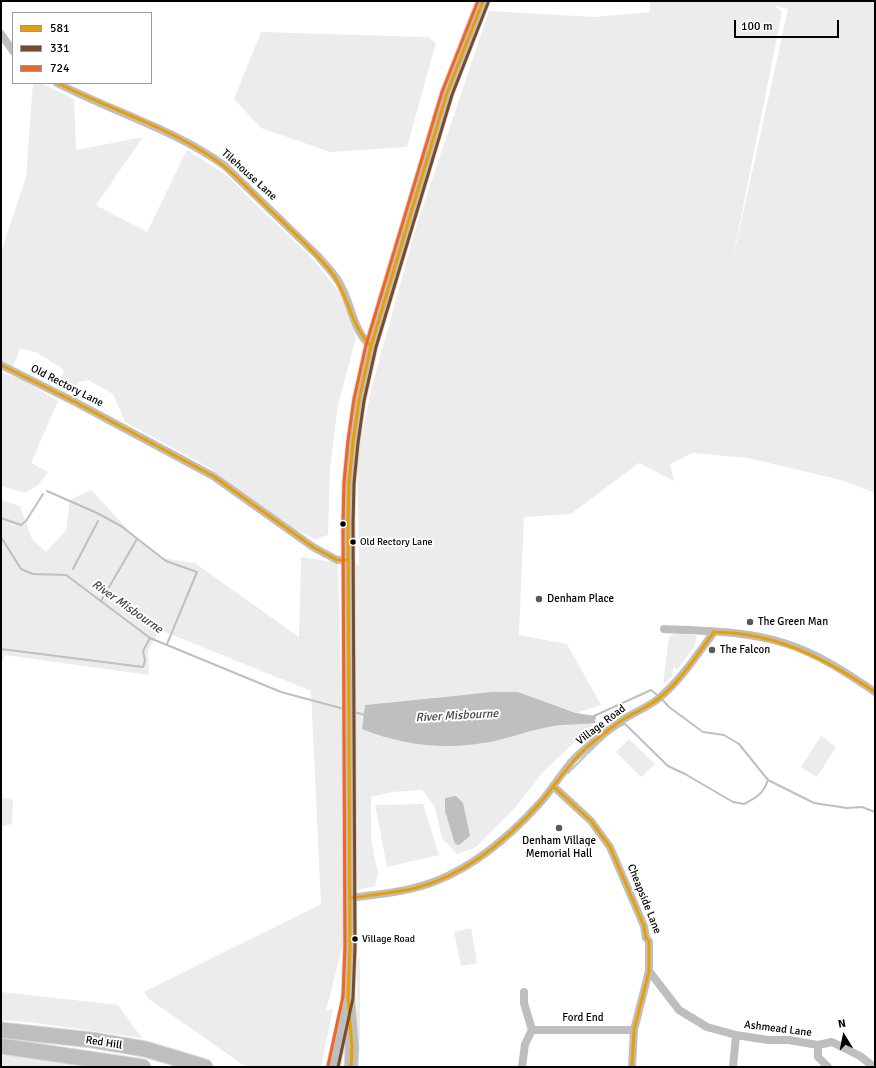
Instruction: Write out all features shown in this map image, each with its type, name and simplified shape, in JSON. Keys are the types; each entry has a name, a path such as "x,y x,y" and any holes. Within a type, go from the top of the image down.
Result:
{"highway":[{"name":"Red Hill","path":"1,1030 92,1040 145,1049 205,1067"},
{"name":"Red Hill","path":"1,1046 143,1067"}],"main road":[{"path":"351,1067 352,1047 348,997 350,898 348,560 349,483 353,442 359,400 371,346 447,92 483,1"},
{"path":"333,1067 348,997"}],"street":[{"path":"1,34 12,50"},
{"name":"Tilehouse Lane","path":"59,84 102,105 166,131 210,155 225,166 318,256 332,272 341,285 360,333 371,346"},
{"name":"Old Rectory Lane","path":"1,365 77,403 213,476 313,547 337,560 348,560"},
{"path":"664,629 759,636 785,643 833,665 875,692"},
{"name":"Village Road","path":"350,898 395,892 434,882 456,872 492,849 523,822 554,786 576,757 618,723 660,697 689,664 714,632"},
{"name":"Cheapside Lane","path":"554,786 590,821 610,847 644,926 646,938 649,941 649,971 634,1030 632,1067"},
{"name":"Ashmead Lane","path":"649,971 679,1010 706,1026 736,1035 768,1040 790,1040 818,1045 832,1042 860,1056 874,1067"},
{"path":"522,1067 525,1044 532,1030 524,1003 524,992"},
{"name":"Ford End","path":"532,1030 634,1030"},
{"path":"733,1067 736,1035"},
{"path":"818,1045 818,1057 828,1067"},
{"path":"336,1051 352,1047"}],"shaded area":[{"path":"650,1 875,1 875,493 845,481 748,458 692,453 670,464 674,481 639,463 571,514 524,517 519,635 567,644 601,705 577,713 518,692 458,695 365,705 362,729 392,739 422,745 453,746 492,742 550,727 595,723 542,773 514,809 476,847 457,854 442,838 435,807 422,790 392,792 371,797 371,840 378,873 375,886 357,890 353,905 348,564 359,565 357,457 372,386 416,227 489,11 595,17 650,12","holes":["775,6 788,9 731,268 782,12"]},
{"path":"261,32 428,37 436,43 407,147 330,152 261,128 234,99"},
{"path":"33,84 43,84 74,99 76,150 143,137 96,205 147,232 187,150 229,177 312,258 343,297 356,338 338,405 330,468 328,535 315,539 291,528 208,467 125,422 113,394 88,380 80,382 68,393 58,387 64,370 36,352 20,349 13,367 1,361 1,252 26,177"},
{"path":"1,372 23,380 58,401 31,463 48,472 38,485 25,493 1,486"},
{"path":"91,490 137,539 162,558 195,563 299,637 301,557 338,563 347,928 326,1011 333,1008 321,1067 246,1067 149,999 144,992 321,904 311,691 160,630 148,650 149,675 5,655 1,665 1,500 20,506 32,539 46,552 66,530 70,500"},
{"path":"675,633 696,635 697,637 694,647 677,670 674,667 672,676 663,685 669,637"},
{"path":"821,736 836,747 817,777 801,767"},
{"path":"629,739 655,764 641,777 616,752"},
{"path":"1,797 13,800 12,824 1,827"},
{"path":"423,804 439,855 387,867 375,805"},
{"path":"471,928 477,963 461,966 454,932"},
{"path":"360,958 360,1040 357,1044 357,960"},
{"path":"1,992 118,1005 142,1038 29,1022 1,1020"},
{"path":"1,1054 23,1055 103,1067 1,1067"}],"water":[{"path":"492,692 518,692 576,713 596,716 595,723 550,727 492,742 453,746 422,745 392,739 362,729 365,705"},
{"path":"456,796 463,803 470,836 459,845 455,844 445,811 445,798"}],"waterway":[{"path":"47,491 97,513 121,526 166,561 197,572 167,644"},
{"path":"1,518 21,525 26,521 43,494"},
{"path":"73,569 98,521"},
{"name":"River Misbourne","path":"1,537 21,569 33,574 66,575 150,638 281,692 344,709"},
{"path":"101,601 137,539"},
{"path":"1,649 143,667 145,661 143,651 150,638"},
{"name":"River Misbourne","path":"594,716 651,690 657,695"},
{"name":"River Misbourne","path":"661,698 669,707 703,732 724,735 739,744 768,780 814,803 847,808 862,807 875,812"},
{"name":"River Misbourne","path":"354,712 365,715"},
{"path":"568,773 604,738 625,724 668,766 685,774 733,802 744,804 753,799 762,792 768,780"}],"transit line":[{"name":"724","path":"328,1066 343,996 345,947 343,524 344,483 348,441 354,399 366,345 442,92 478,1"},
{"name":"581","path":"351,1067 352,1047 348,997 350,947 348,524 349,483 353,442 359,400 371,346 447,93 483,1"},
{"name":"331","path":"338,1067 353,998 355,947 353,524 354,483 358,443 364,401 376,347 452,95 488,3"},
{"name":"581","path":"59,84 169,133 205,153 230,171 327,267 340,286 358,328 371,346"},
{"name":"581","path":"1,365 77,403 213,476 313,547 337,560 348,560"},
{"name":"581","path":"714,632 737,633 779,642 818,658 875,692"},
{"name":"581","path":"350,898 416,888 451,875 484,855 526,818 545,797 573,761 586,748 619,722 650,705 666,692 688,667 714,632"},
{"name":"581","path":"553,786 591,821 610,847 644,926 646,938 649,941 649,971 634,1030 632,1067"}],"place":[{"name":"Old Rectory Lane","path":"353,542"},
{"name":"Denham Place","path":"539,599"},
{"name":"The Green Man","path":"750,622"},
{"name":"The Falcon","path":"712,650"},
{"name":"Denham Village Memorial Hall","path":"559,828"},
{"name":"Village Road","path":"355,939"}]}
